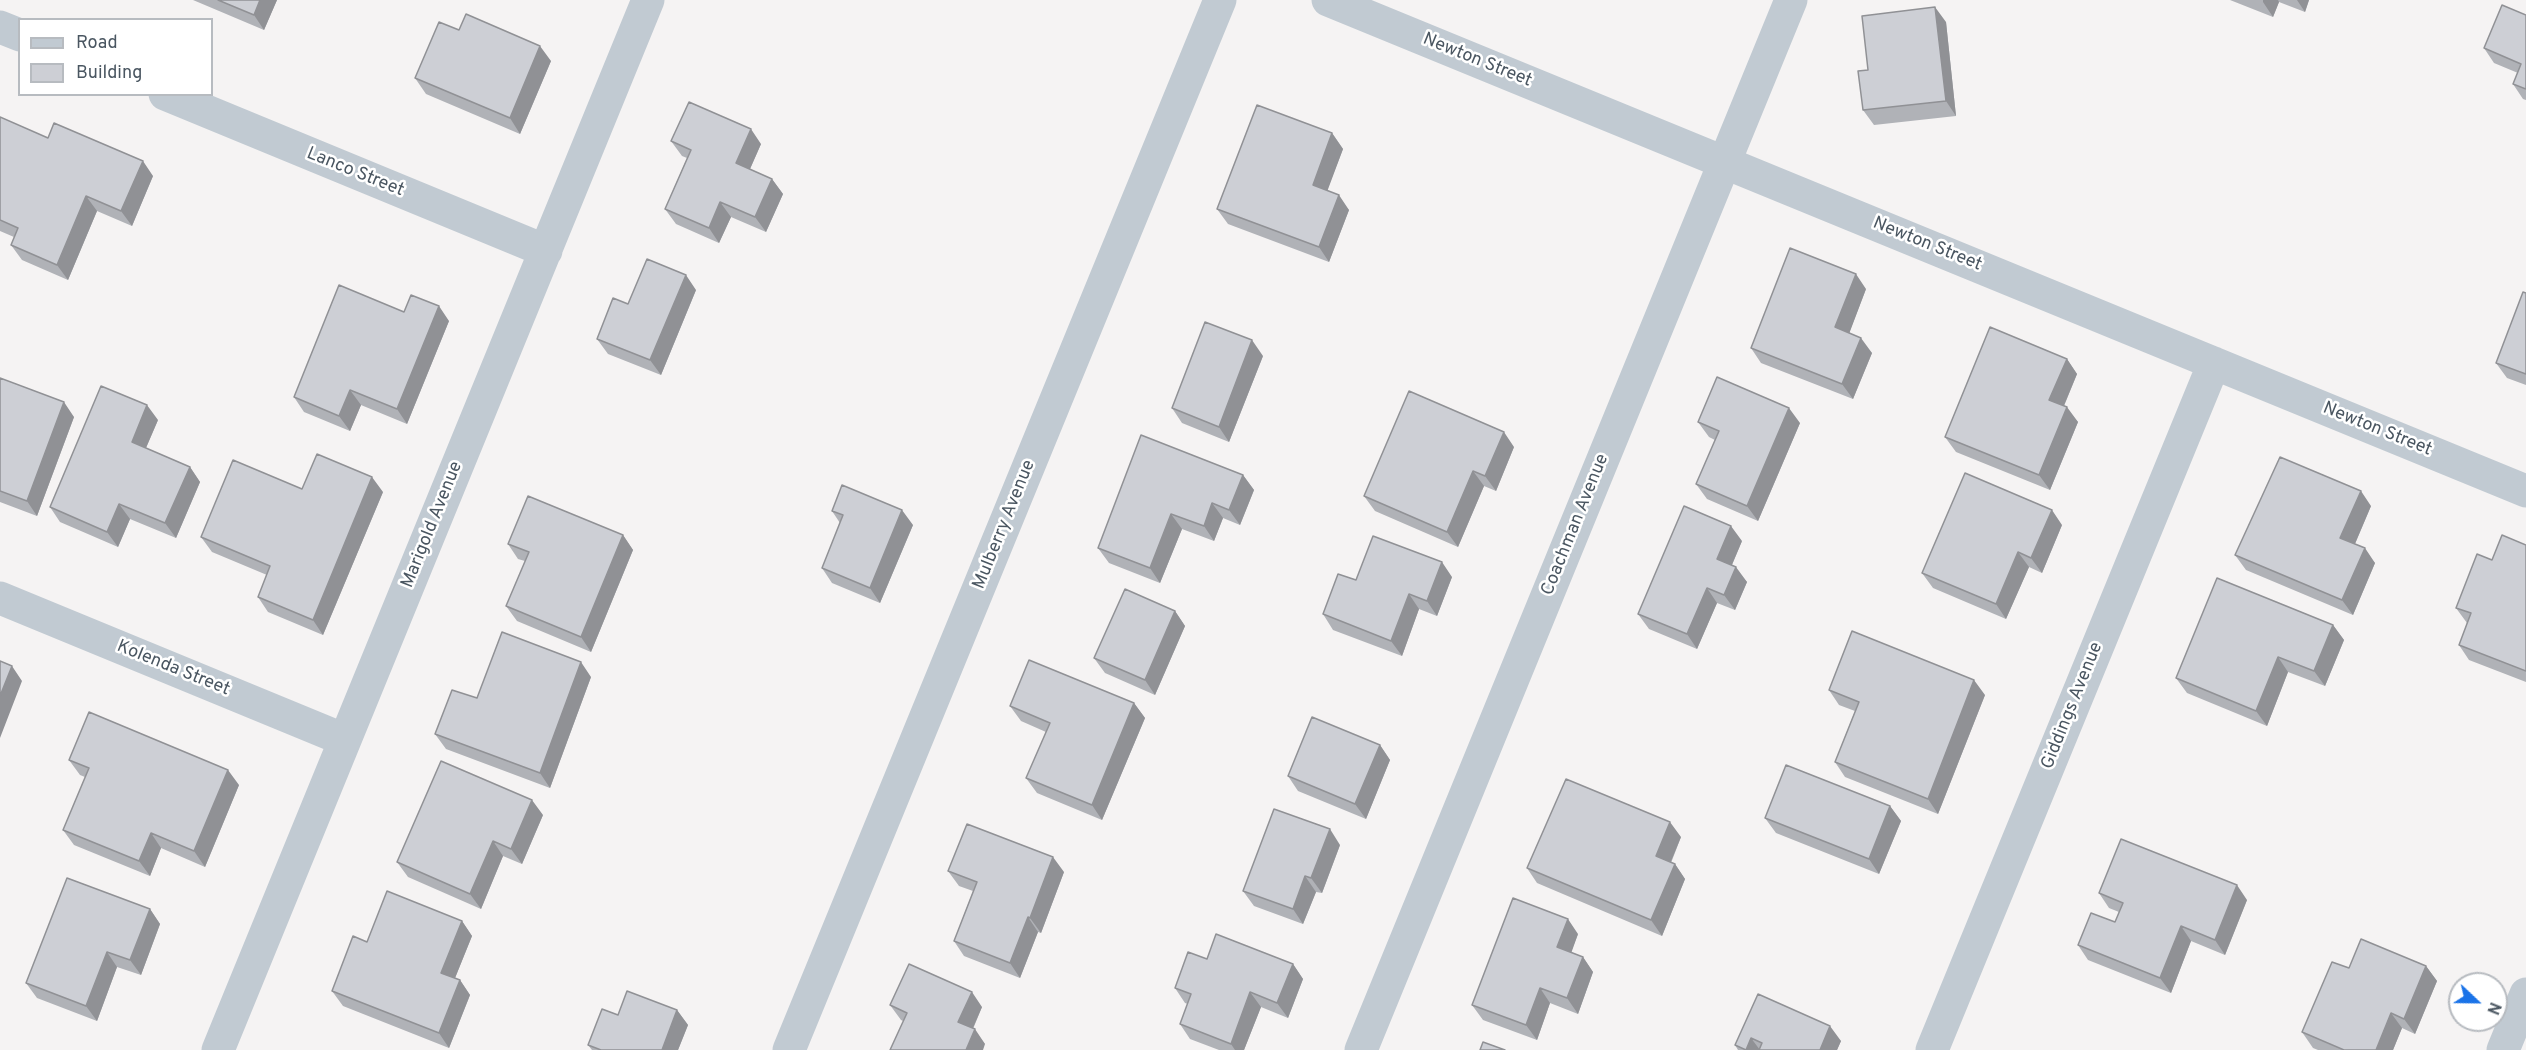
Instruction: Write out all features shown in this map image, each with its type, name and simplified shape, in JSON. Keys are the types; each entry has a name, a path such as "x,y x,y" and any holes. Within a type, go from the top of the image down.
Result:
{"street":[{"name":"Marigold Avenue","path":"218,1050 648,0"},
{"name":"Mulberry Avenue","path":"789,1050 1220,0"},
{"name":"Newton Street","path":"1328,0 2526,491"},
{"name":"Coachman Avenue","path":"1361,1050 1791,0"},
{"path":"0,27 18,34"},
{"name":"Lanco Street","path":"170,96 546,251"},
{"name":"Giddings Avenue","path":"1932,1050 2214,363"},
{"name":"Kolenda Street","path":"0,598 345,740"},
{"path":"2503,1050 2526,994"}],"building":[{"path":"218,0 260,0 254,15"},
{"path":"2502,5 2526,15 2526,89 2513,84 2521,64 2484,48"},
{"path":"1935,7 1946,101 1863,110 1858,71 1868,70 1862,16"},
{"path":"466,14 540,46 510,118 415,78 439,22 459,30"},
{"path":"689,102 751,129 736,163 772,179 755,217 720,202 709,228 665,209 691,150 671,141"},
{"path":"1257,105 1332,133 1313,185 1339,195 1319,247 1217,209"},
{"path":"0,117 48,138 54,123 143,161 121,211 86,196 57,265 11,245 18,228 0,220"},
{"path":"1790,248 1856,274 1835,327 1861,338 1842,384 1751,348"},
{"path":"647,259 686,275 650,360 597,339 613,298 628,304"},
{"path":"339,285 404,312 411,295 439,306 397,409 350,390 339,416 294,397"},
{"path":"2523,292 2526,293 2526,374 2496,363"},
{"path":"1205,322 1252,340 1219,427 1172,408"},
{"path":"1990,327 2067,359 2049,400 2067,407 2039,475 1945,437"},
{"path":"1717,377 1789,408 1747,506 1696,484 1719,431 1698,422"},
{"path":"0,378 64,402 27,501 0,491"},
{"path":"101,386 147,405 132,442 190,467 165,523 119,504 107,532 50,507"},
{"path":"1409,391 1504,432 1485,476 1473,471 1447,532 1364,496"},
{"path":"1141,435 1243,475 1229,510 1212,503 1204,526 1171,514 1150,568 1098,548"},
{"path":"317,454 372,477 313,620 258,597 270,566 201,537 233,460 302,489"},
{"path":"2280,457 2361,491 2340,538 2365,548 2342,600 2235,555"},
{"path":"1965,473 2052,510 2031,558 2018,552 1996,604 1922,573"},
{"path":"842,485 902,510 870,588 822,568 843,515 832,511"},
{"path":"528,496 623,535 581,637 506,606 529,552 508,544"},
{"path":"1684,506 1731,526 1717,559 1736,567 1724,595 1707,588 1687,634 1638,614"},
{"path":"2502,535 2526,545 2526,671 2459,645 2471,613 2456,608 2477,554 2492,560"},
{"path":"1373,536 1442,562 1427,601 1409,594 1391,641 1323,614 1338,574 1356,580"},
{"path":"2217,578 2333,625 2314,671 2278,657 2256,711 2176,678"},
{"path":"1125,589 1175,611 1145,680 1094,658"},
{"path":"1852,631 1974,680 1928,799 1835,762 1859,702 1829,690"},
{"path":"502,632 581,662 540,773 435,734 452,690 477,698"},
{"path":"1029,660 1134,703 1092,805 1026,778 1050,723 1010,706"},
{"path":"0,661 12,666 0,696"},
{"path":"89,712 228,770 194,851 151,833 139,861 63,830 89,768 69,760"},
{"path":"1312,717 1380,745 1355,804 1288,776"},
{"path":"441,761 532,800 511,849 493,841 470,894 397,862"},
{"path":"1786,765 1890,806 1869,859 1765,818"},
{"path":"1566,779 1670,822 1656,856 1675,864 1651,920 1527,868"},
{"path":"1274,809 1330,829 1311,878 1305,876 1293,909 1243,891"},
{"path":"967,824 1053,857 1010,963 954,941 977,882 948,871"},
{"path":"2121,839 2237,885 2215,940 2181,926 2160,978 2078,945 2091,913 2115,922 2123,903 2099,893"},
{"path":"67,878 150,909 130,960 107,952 86,1006 26,983"},
{"path":"387,891 462,921 441,973 460,980 439,1033 332,991 353,936 367,942"},
{"path":"1513,898 1568,919 1557,947 1583,957 1567,998 1540,988 1526,1025 1472,1005"},
{"path":"1216,934 1293,964 1277,1003 1250,992 1231,1044 1180,1024 1191,994 1175,988 1188,952 1207,959"},
{"path":"2361,939 2426,966 2404,1019 2391,1013 2376,1050 2344,1050 2302,1032 2332,962 2349,968"},
{"path":"909,964 972,992 958,1022 975,1029 966,1050 890,1050 907,1013 890,1005"},
{"path":"627,991 677,1010 662,1050 601,1050 588,1045 602,1009 618,1015"},
{"path":"1758,994 1830,1026 1820,1050 1759,1050 1762,1043 1751,1038 1746,1050 1735,1045"},
{"path":"1483,1042 1505,1050 1480,1050"}]}
